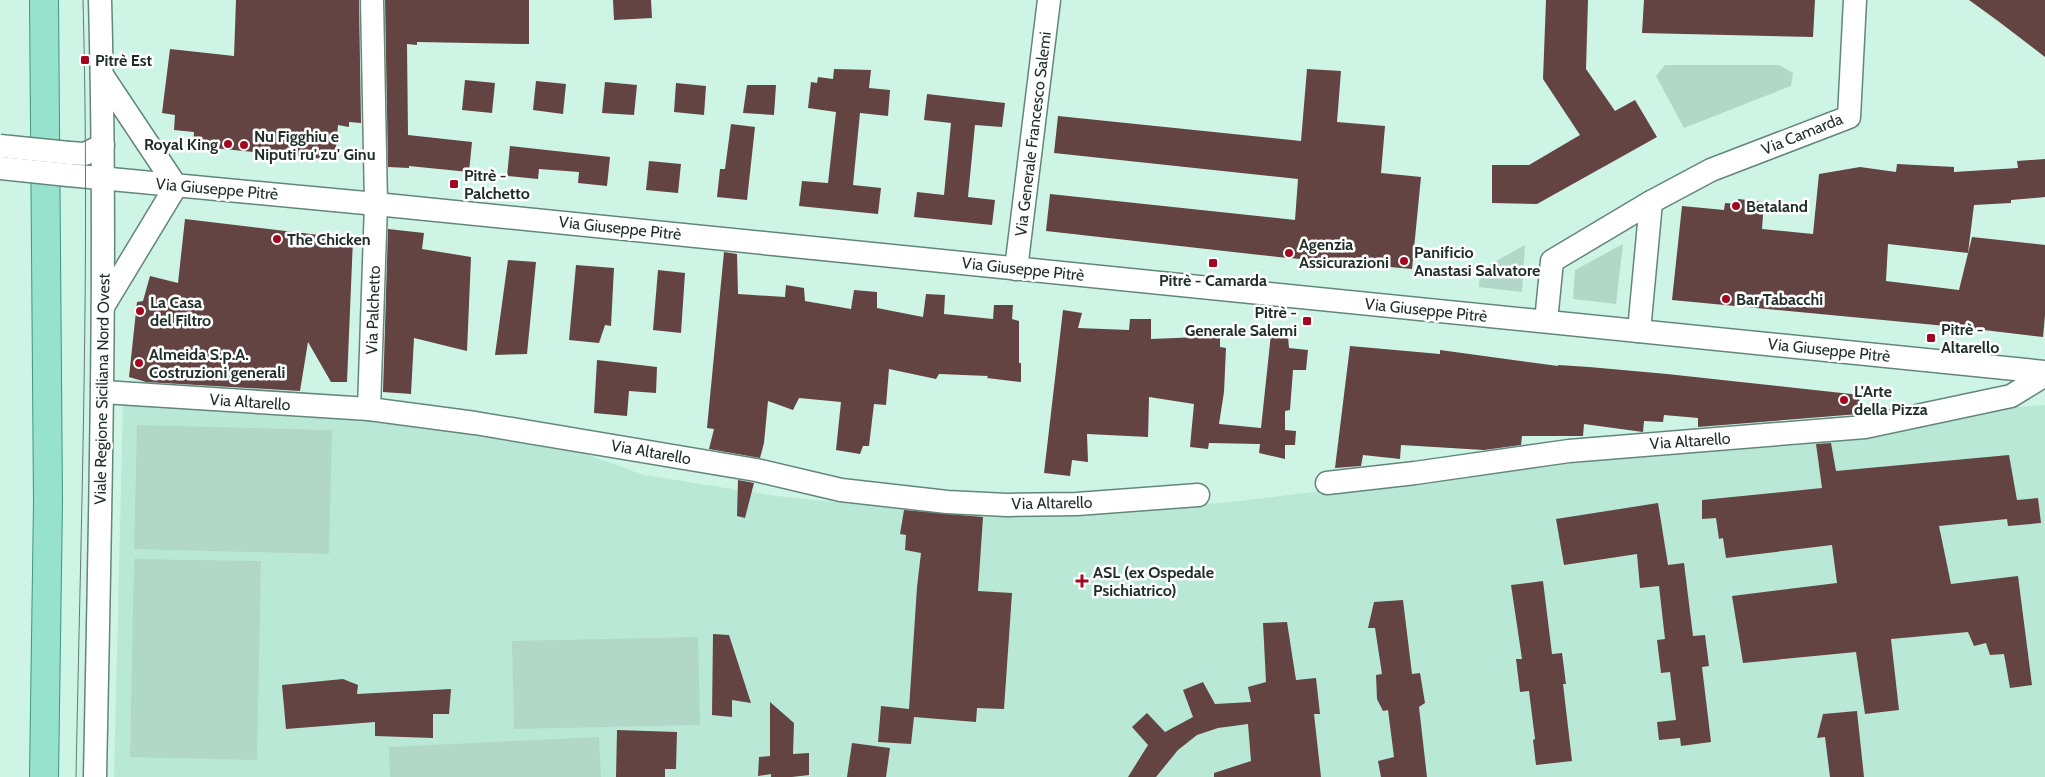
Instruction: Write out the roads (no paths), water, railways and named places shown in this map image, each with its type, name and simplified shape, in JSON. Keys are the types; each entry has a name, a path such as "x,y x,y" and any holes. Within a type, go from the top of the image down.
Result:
{"main road":[{"path":"44,0 48,502 44,777"}],"street":[{"name":"Viale Regione Siciliana Nord Ovest","path":"95,777 104,306 104,145 100,0"},
{"name":"Via Palchetto","path":"369,409 376,204 372,0"},
{"name":"Via Generale Francesco Salemi","path":"1016,269 1049,0"},
{"name":"Via Camarda","path":"1546,322 1552,261 1651,202 1711,170 1848,117 1855,0"},
{"path":"102,74 176,186 104,306"},
{"path":"0,146 85,154 104,145"},
{"name":"Via Giuseppe Pitrè","path":"0,168 1639,331 2045,374"},
{"path":"1639,331 1651,202"},
{"name":"Via Altarello","path":"1327,483 1415,473 1569,451 1865,427 2011,396 2045,374"},
{"name":"Via Altarello","path":"103,392 369,409 475,423 756,470 842,490 947,502 1007,505 1077,504 1198,494"}],"tram line":[{"path":"76,777 86,194 83,0"}],"place":[{"name":"Pitrè Est","path":"85,60"},
{"name":"Royal King","path":"228,144"},
{"name":"Nu Figghiu e Niputi ru' zu' Ginu","path":"244,145"},
{"name":"Pitrè - Palchetto","path":"454,184"},
{"name":"Betaland","path":"1736,206"},
{"name":"The Chicken","path":"277,239"},
{"name":"Agenzia Assicurazioni","path":"1289,253"},
{"name":"Panificio Anastasi Salvatore","path":"1404,261"},
{"name":"Pitrè - Camarda","path":"1213,263"},
{"name":"Bar Tabacchi","path":"1726,299"},
{"name":"La Casa del Filtro","path":"140,311"},
{"name":"Pitrè - Generale Salemi","path":"1307,321"},
{"name":"Pitrè - Altarello","path":"1931,338"},
{"name":"Almeida S.p.A. Costruzioni generali","path":"139,363"},
{"name":"L'Arte della Pizza","path":"1844,400"},
{"name":"ASL (ex Ospedale Psichiatrico)","path":"1082,581"}]}
